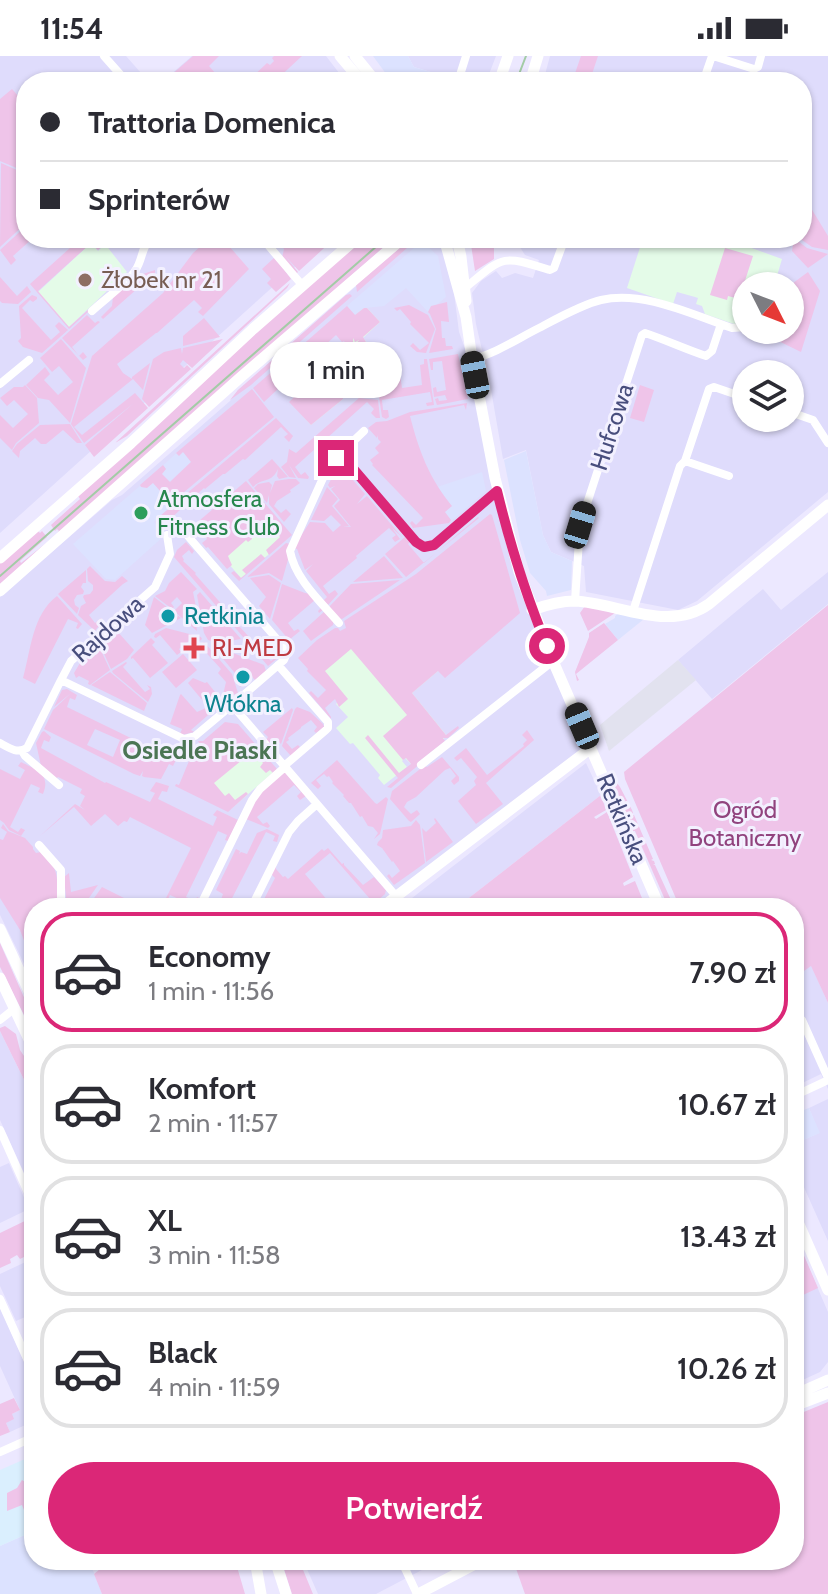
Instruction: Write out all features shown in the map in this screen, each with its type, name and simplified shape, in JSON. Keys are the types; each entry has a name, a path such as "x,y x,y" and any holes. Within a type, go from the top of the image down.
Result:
{"street":[{"path":"104,56 118,72"},
{"path":"340,56 354,72"},
{"path":"355,56 368,72"},
{"path":"712,56 754,69 758,67 761,56"},
{"path":"92,311 132,275 143,248"},
{"path":"271,248 302,285"},
{"path":"0,558 345,248"},
{"path":"0,591 391,248"},
{"name":"Retkińska","path":"446,248 466,317"},
{"name":"Retkińska","path":"459,248 472,359 497,491 515,559 553,661 656,898"},
{"path":"465,288 499,261 508,259 550,270 554,268 561,248"},
{"path":"463,268 482,274"},
{"path":"472,359 600,300 644,300 732,327"},
{"name":"Hufcowa","path":"575,601 580,525 642,335 645,333 706,356 712,351 721,324"},
{"path":"0,384 29,360"},
{"path":"633,611 680,466 685,461 709,389 714,387 732,393"},
{"path":"804,417 813,420 828,443"},
{"path":"339,623 305,583 290,551 328,467 364,431"},
{"path":"341,456 418,544 424,547 434,545 497,491"},
{"path":"685,461 729,476"},
{"path":"532,610 575,601 676,617 687,615 701,610 828,505"},
{"name":"Rajdowa","path":"22,751 29,746 71,661 155,587 170,554 167,535"},
{"path":"187,535 285,649 286,657 278,665 329,726 258,791 204,898"},
{"path":"421,765 553,661"},
{"name":"Rajdowa","path":"61,680 182,739 195,736 278,665"},
{"path":"232,705 396,896"},
{"path":"0,743 14,751 22,751 59,785"},
{"path":"394,898 591,748"},
{"path":"256,898 291,830 317,804"},
{"path":"39,845 61,870 61,898"},
{"path":"0,929 24,970"},
{"path":"0,978 24,1028"},
{"path":"0,1020 15,1008"},
{"path":"804,1025 828,1079 804,1091"},
{"path":"0,1130 24,1184"},
{"path":"804,1236 828,1290"},
{"path":"0,1299 24,1352"},
{"path":"804,1391 828,1380"},
{"path":"804,1402 828,1393"},
{"path":"0,1452 24,1441"},
{"path":"257,1570 261,1594"},
{"path":"278,1570 286,1594"},
{"path":"406,1570 417,1594 464,1570"}],"shaded area":[{"path":"0,56 126,56 140,72 16,72 16,248 316,248 0,533"},
{"path":"192,56 326,56 338,72 174,72"},
{"path":"373,56 408,56 414,67 431,72 385,72"},
{"path":"408,56 496,56 490,72 431,72 414,67"},
{"path":"550,56 828,56 828,492 697,601 678,610 586,592 584,566 551,552 543,535 526,450 503,459 472,293 481,281 496,271 502,278 515,273 533,278 539,260 525,255 520,248 812,248 812,72 546,72"},
{"name":"Żłobek nr 21","path":"86,248 98,251 108,248 127,272 69,327 38,292"},
{"path":"399,248 441,248 453,285 459,332 467,354 505,540 521,591 583,744 581,749 389,898 24,898 24,964 0,915 0,597 112,500 122,495 230,401 238,390"},
{"path":"414,248 429,248 438,256 446,297 428,312 406,288 384,306 364,308 355,315 347,306"},
{"path":"640,248 752,248 782,259 778,272 732,272 732,323 705,314 702,306 696,304 698,298 677,292 673,304 627,288"},
{"path":"364,308 380,322 363,338 385,363 353,390 344,392 343,399 311,425 291,403 344,352 348,321"},
{"path":"181,449 192,461 169,482 158,470"},
{"path":"526,451 543,535 551,552 572,561 571,590 547,596 530,573 504,460"},
{"path":"482,472 486,491 449,523 438,511 449,502 437,487"},
{"path":"149,478 172,506 154,522 165,535 115,580 106,579 73,544"},
{"path":"249,491 289,537 241,578 202,533"},
{"path":"828,572 828,604 712,699 678,660 763,589 781,610"},
{"path":"618,614 644,619 618,640 605,624"},
{"path":"348,645 438,671 412,693 447,736 411,764 405,758 402,761 407,767 384,785 378,778 380,775 336,728 348,717 336,704 338,702 321,668"},
{"path":"678,660 696,680 609,751 600,725"},
{"path":"225,723 276,770 231,809 181,785"},
{"path":"586,763 601,795 469,898 412,898"},
{"path":"811,965 828,1003 828,1089 821,1074 804,1082 804,970"},
{"path":"0,1031 24,1080 24,1173 0,1120"},
{"path":"828,1099 828,1241 804,1187 804,1140 819,1133 809,1108"},
{"path":"809,1108 820,1133 804,1140 804,1110"},
{"path":"9,1163 24,1198 24,1211 0,1223 0,1167"},
{"path":"804,1256 828,1312 828,1362 820,1372 804,1379"},
{"path":"24,1263 24,1317 16,1321 0,1286 0,1274"},
{"path":"0,1307 24,1362 24,1426 10,1432 6,1423 12,1414 20,1410 0,1366"},
{"path":"24,1459 24,1535 0,1546 0,1470"},
{"path":"24,1535 24,1570 93,1570 102,1594 0,1594 0,1546"},
{"path":"307,1570 422,1570 376,1594 318,1594"}],"green space":[{"path":"193,56 219,56 209,66 214,72 175,72"},
{"path":"302,56 285,72 258,72 267,63 270,65 274,61 272,58"},
{"path":"581,56 598,56 593,72 575,72"},
{"path":"12,89 16,94 16,168 0,161 0,99"},
{"path":"1,163 16,170 16,232 0,247"},
{"path":"812,210 828,236 828,250 812,247"},
{"path":"16,235 16,248 22,248 13,256 16,260 11,265 0,250"},
{"path":"70,248 85,248 38,291 69,327 89,311 69,329 30,284"},
{"path":"199,248 231,248 249,269 203,316 198,312 202,308 194,300 117,364 132,379 150,363 143,390 133,379 74,427 82,435 135,393 148,408 94,457 85,445 134,403 84,443 71,424 92,356 163,293"},
{"path":"324,248 299,271 286,257 298,272 296,274 282,258 284,249"},
{"path":"351,248 383,248 57,534 59,531 51,525 80,499 78,496"},
{"path":"399,248 407,248 357,292 356,285"},
{"path":"472,248 494,248 494,259 475,271"},
{"path":"725,248 753,256 748,272 732,272 732,297 728,296 727,300 710,295"},
{"path":"792,248 807,248 828,254 808,268"},
{"path":"275,257 291,279 276,292 267,283 271,279 262,269"},
{"path":"155,270 103,319 101,317 112,306 113,297 137,276"},
{"path":"808,272 820,291 804,342 804,275"},
{"path":"0,277 17,296 27,286 31,292 18,304 2,303"},
{"path":"290,283 127,436 115,443"},
{"path":"350,294 352,296 230,400 238,390"},
{"path":"32,295 37,299 33,302 30,300 22,308 51,340 60,332 55,326 59,322 68,330 42,353 23,347 18,341 21,338 19,306"},
{"path":"447,302 449,322 441,321 442,338 445,338 446,346 453,349 429,353 436,329 428,312 431,306"},
{"path":"409,305 428,315 435,329 426,353 417,352 410,346 413,343 420,350 429,343 400,309 397,311 394,308"},
{"path":"347,306 355,315 367,308 380,322 363,337 366,342 359,349 355,345 359,340 355,342 353,338 353,345 357,351 338,367 340,372 335,377 338,381 334,385 341,394 344,392 343,399 311,425 289,402 342,350 345,342 341,348 339,345 342,342 336,335 264,402 253,388"},
{"path":"87,315 95,323 100,322 72,347 78,355 62,338"},
{"path":"204,318 220,337 183,346 183,336"},
{"path":"61,339 86,368 70,423 49,400 38,398 26,385 45,367 50,374 44,380 58,395 73,382 59,366 52,372 40,358"},
{"path":"223,339 192,368 183,360 180,364 191,369 149,407 142,399 153,359 164,352 181,348 182,354 183,348"},
{"path":"785,344 803,344 801,352"},
{"path":"458,354 468,399 437,405 435,399 447,400 445,395 434,397 433,388 436,387 437,392 446,390 442,361 433,362 431,370 429,359"},
{"path":"424,359 427,359 434,405 427,406 426,403 432,402 430,392 382,400 383,410 388,410 389,417 382,417 376,377 382,380 394,368 391,364 394,363 399,367 402,388 422,385 420,365 424,364"},
{"path":"25,385 37,398 39,423 12,450 0,438 0,415 13,428 28,414 14,400 7,406 0,398 14,387"},
{"path":"640,385 654,390 644,422 630,418"},
{"path":"252,389 274,417 171,503 153,483 147,488 141,487 163,465 166,469 162,474 170,482 191,462 183,452 179,456 176,453"},
{"path":"359,398 378,400 380,418 371,413 374,409 367,402 295,467 301,475 305,472 308,479 298,478 289,465 296,478 289,477 281,467 287,462 289,449 296,453"},
{"path":"467,403 466,410 464,405 410,416 426,464 452,506 445,512 451,520 449,523 413,528 412,521 416,525 423,518 372,465 370,460 379,453 375,448 381,442 378,435 377,438 368,428 376,422 410,412"},
{"path":"276,418 293,436 289,442 284,437 288,434 281,427 168,521 174,529 177,527 182,532 172,532 160,516"},
{"path":"70,424 82,443 77,443 63,430 46,444 35,438 20,451 19,458 12,451 40,425"},
{"path":"272,459 288,477 279,479 278,469 273,477 253,487 248,480"},
{"path":"340,465 365,494 357,504 367,496 402,537 392,528 400,539 395,542 392,538 396,535 389,528 323,586 329,594 335,590 338,594 328,605 323,601 327,597 306,571 313,564 305,570 297,549 293,548 310,522 325,523 333,532 341,525 331,515 324,521 311,520 327,487 338,499 332,506 349,526 343,526 351,527 334,506 340,500 331,489 335,486 330,488 328,485"},
{"path":"289,479 300,483 274,506 281,513 286,509 291,514 284,522 269,504 269,495 267,503 254,488 269,482 272,485 270,493 275,481"},
{"path":"246,481 292,535 269,555 266,550 280,537 265,524 251,536 252,539 246,540 228,556 232,565 227,569 202,543 207,539 199,527 196,530 193,526"},
{"path":"490,514 520,613 445,678 438,671 412,693 446,735 459,728 448,738 443,738 445,741 391,788 387,787 398,778 365,738 368,735 399,773 411,764 406,758 403,760 383,736 407,715 351,649 325,671 348,699 339,707 335,699 325,708 331,719 309,693 311,691 318,698 326,690 298,658 335,628 340,631 346,628 344,621 416,574"},
{"path":"38,531 47,537 21,563 50,540 0,584 0,563"},
{"path":"405,537 424,563 406,577 385,554"},
{"path":"186,542 194,551 192,554 189,550 182,556 183,561 271,661 279,655 274,649 277,646 280,656 268,666 174,557"},
{"path":"286,543 290,544 289,556 282,581 269,573 247,577"},
{"path":"261,554 265,558 269,555 239,581 231,573 234,571 241,578 246,574 242,570"},
{"path":"384,556 403,578 353,582"},
{"path":"90,566 105,581 115,582 122,576 128,581 89,615 95,623 101,618 103,620 95,631 78,615 81,606 86,603 84,595 93,590 93,585 88,581 87,569"},
{"path":"86,570 86,583 81,587 83,594 77,595 74,600 79,608 77,614 58,594"},
{"path":"181,572 197,589 193,592 197,631 174,611 182,603 177,597 171,603 172,609 155,596 165,591"},
{"path":"269,575 281,583 270,619 259,606 266,597 250,578"},
{"path":"400,580 342,619 328,608 351,584"},
{"path":"282,584 311,594 324,609 319,613 322,607 315,600 288,623 294,631 300,631 289,640 272,620"},
{"path":"200,592 241,639 218,643 208,640 197,595"},
{"path":"57,596 82,624 78,629 78,623 68,619 35,684 23,678 31,645 42,613"},
{"path":"154,597 181,618 152,633 145,625"},
{"name":"Ogród Botaniczny","path":"828,605 828,1003 811,966 804,971 804,898 676,898 624,772"},
{"path":"585,606 615,613 588,631 580,613"},
{"path":"325,611 334,620 333,625 311,641 303,631"},
{"path":"604,623 618,640 576,674 577,681 575,672 589,633"},
{"path":"166,628 202,639 194,646 189,641 177,655 160,635 154,637"},
{"path":"117,631 134,650 127,659 111,669 100,645"},
{"path":"151,638 155,642 152,645 168,663 150,678 131,657"},
{"path":"204,642 232,674 238,693 226,698 223,695 226,682 218,673 221,669 200,646"},
{"path":"99,646 110,670 90,685 89,681 79,676 76,678 74,673"},
{"path":"215,646 264,665 266,671 240,687 234,672"},
{"path":"183,654 197,670 176,688 162,672"},
{"path":"126,662 123,667 145,692 150,689 147,685 151,687 148,702 113,673"},
{"path":"110,672 147,703 144,711 91,685"},
{"path":"193,678 207,682 223,702 191,730 194,732 182,735 182,729 170,724 180,695 197,712 208,707 188,683"},
{"path":"67,689 77,695 75,700 70,698 67,707 176,760 173,766 169,764 161,779 144,777 143,771 140,776 44,729 53,710 71,693 54,707 62,690","holes":["95,729 120,740 113,757 87,745"]},
{"path":"297,707 310,712 324,727 316,733 317,727 311,720 288,738 286,742 292,749 298,745 300,747 291,756 282,746"},
{"path":"292,708 281,744 276,739 271,745 263,732"},
{"path":"225,722 238,724 277,769 266,773 260,767 263,763 253,751 214,783 225,796 229,793 235,800 246,792 248,794 228,812 175,786 179,785 200,744 198,741 203,741"},
{"path":"527,730 534,740 486,783 503,804 476,824 458,801 476,785 474,781 477,777 461,758 457,761 454,758 466,748 487,775 524,746 527,740 522,735"},
{"path":"42,732 51,737 49,742 44,740 41,748 105,783 150,802 155,793 150,791 156,782 169,786 158,799 213,826 217,817 213,815 217,810 238,820 228,841 225,840 227,835 218,831 186,897 188,898 170,895 166,898 191,848 130,817 118,826 105,814 91,826 74,807 40,836 75,804 85,810 80,806 85,796 80,793 82,789 58,777 56,779 41,766 36,743"},
{"path":"442,757 459,777 459,781 454,785 451,781 456,776 450,768 445,770 407,802 404,807 411,814 417,810 420,814 411,822 390,799 392,791 424,766"},
{"path":"337,760 375,803 386,797 388,799 380,834 374,839 378,833 360,817 329,776 324,774 316,780 321,786 318,789 311,783"},
{"path":"21,762 44,777 45,787 43,794 38,792 40,788 31,784 10,827 18,832 21,828 25,830 21,836 9,830 0,820 0,769 20,779 25,770 18,766"},
{"path":"284,771 306,796 300,800 297,796 301,792 294,785 257,817 263,824 267,822 268,828 246,819 260,792"},
{"path":"617,783 632,810 631,815 634,815 653,865 670,898 664,898 613,786"},
{"path":"601,795 606,810 594,817 596,819 607,812 633,877 623,883 624,886 635,881 642,898 469,898"},
{"path":"435,818 453,842 426,862 422,828 426,832 436,823"},
{"path":"416,820 420,825 425,863 394,885 387,876 389,874 392,878 400,871 377,845 378,842 383,830 411,826"},
{"path":"3,824 8,831 25,838 36,853 41,852 53,866 57,877 57,898 24,898 24,941 0,898 0,839 3,840 7,832 1,828"},
{"path":"267,829 279,835 277,842 273,841 275,836 266,832 232,898 222,898 223,894 216,890 236,849 240,851 239,854 247,854 257,833"},
{"path":"328,848 363,885 374,877 386,890 385,894 380,898 369,898 330,853 305,874 325,898 265,898 275,878 271,874 276,866 288,879 322,849"},
{"path":"69,873 71,892 98,885 89,898 66,898 64,877"},
{"path":"102,887 124,898 94,898"},
{"path":"0,943 24,997 24,1015 0,967"},
{"path":"5,1026 16,1034 24,1056 24,1080 0,1031"},
{"path":"24,1221 24,1257 20,1259 17,1255 10,1259 11,1263 0,1268 0,1233"},
{"path":"804,1256 818,1288 804,1295"},
{"path":"14,1398 20,1410 12,1414 14,1419 6,1423 10,1432 0,1436 0,1404"},
{"path":"828,1402 828,1594 525,1594 517,1570 804,1570 804,1412"},
{"path":"24,1481 24,1510 22,1505 7,1511 7,1493"},
{"path":"99,1570 238,1570 245,1594 102,1594 94,1574"},
{"path":"284,1570 303,1570 313,1594 292,1594"}],"tram line":[{"path":"520,72 526,56"},
{"path":"0,576 375,248"}],"place":[{"name":"Żłobek nr 21","path":"85,280"},
{"name":"Atmosfera Fitness Club","path":"141,513"},
{"name":"Retkinia","path":"168,616"},
{"name":"RI-MED","path":"194,648"},
{"name":"Włókna","path":"243,677"}],"district":[{"name":"Osiedle Piaski","path":"200,750"}],"route":[{"path":"336,458 344,458 416,542 424,547 434,545 497,491 515,559 547,646"}]}
